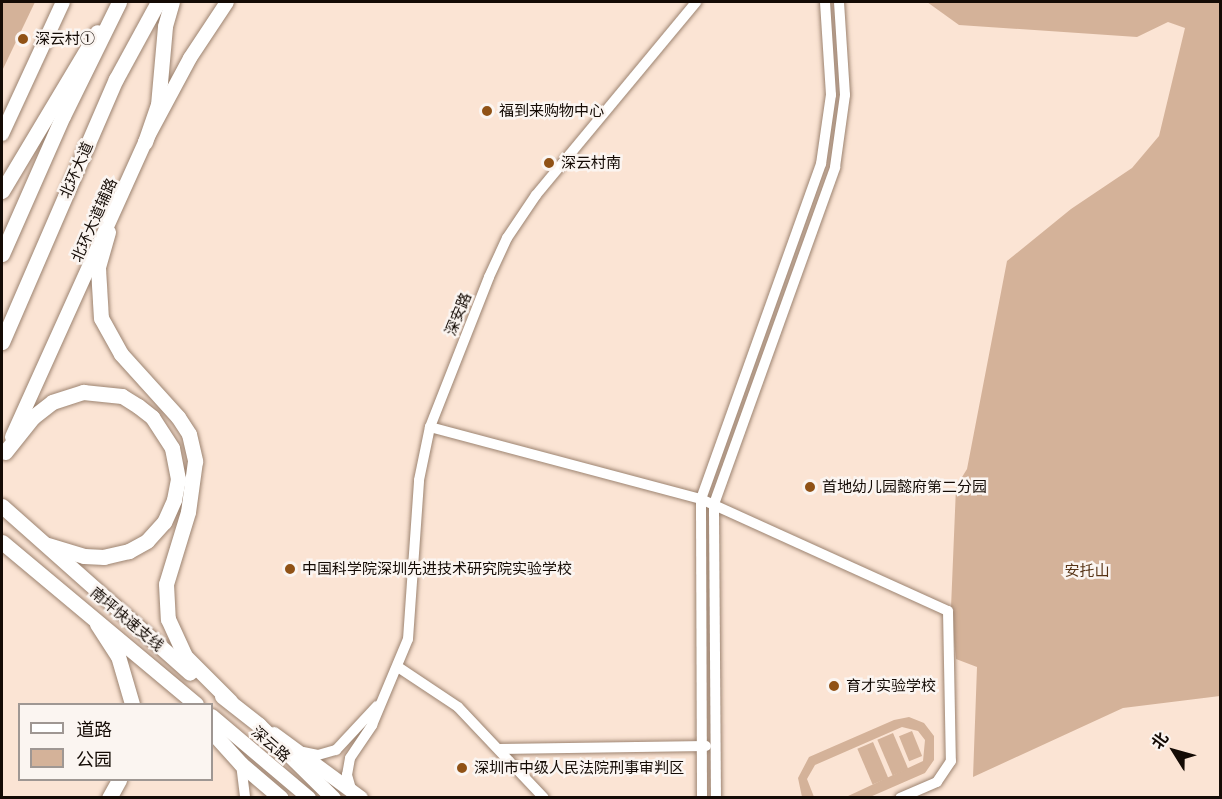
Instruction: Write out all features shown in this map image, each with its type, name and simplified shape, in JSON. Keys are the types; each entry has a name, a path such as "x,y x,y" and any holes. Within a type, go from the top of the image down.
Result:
{"highway":[{"name":"北环大道","path":"2,342 116,79 158,2"},
{"path":"146,142 158,105 165,26 172,2"},
{"path":"2,191 85,46 118,5"},
{"path":"2,254 118,5"},
{"path":"108,232 98,268 101,318 121,354 178,417 189,434 195,461 188,512 166,584 168,619 185,656 230,701"},
{"path":"3,455 33,417 52,402 83,392 122,396 138,406 152,417 172,448 178,479 174,500 164,522 147,541 129,551 105,557 84,556 42,543"},
{"name":"南坪快速支线","path":"2,506 198,679 259,725 333,798"},
{"name":"南坪快速支线","path":"2,543 91,614 194,703"},
{"path":"91,614 118,656 131,703"},
{"path":"213,733 241,764 281,798"},
{"path":"109,798 118,781"}],"main road":[{"path":"2,134 63,2"},
{"name":"北环大道辅路","path":"3,455 108,232 146,142 190,58 227,2"},
{"name":"深云路","path":"213,717 309,798"},
{"name":"深云路","path":"259,725 303,752 356,793"}],"street":[{"name":"深安路","path":"385,697 398,668 409,634 419,480 430,427 489,277 519,220 696,2"},
{"path":"702,798 701,499 821,164 831,94 825,2"},
{"path":"716,798 714,504 835,168 846,95 839,2"},
{"path":"430,427 701,499 948,611 951,761 936,782 900,798"},
{"path":"398,668 458,706 544,798"},
{"path":"303,752 318,755 336,750 385,697"},
{"path":"356,793 347,775 350,758 385,697"},
{"path":"499,749 716,746"},
{"path":"241,764 245,798"}],"green space":[{"path":"2,2 35,2 2,71"},
{"name":"安托山","path":"927,2 1220,2 1220,696 1123,708 973,777 977,667 956,659 951,608 956,487 967,469 1007,261 1071,209 1132,168 1159,136 1185,28 1168,22 1137,37 959,25"},
{"path":"909,717 924,723 934,736 934,760 925,773 870,797 846,797 923,761 925,740 918,731 902,727 815,765 807,779 814,797 802,797 798,778 809,757 894,720"},
{"path":"912,731 922,756 909,761 899,736"},
{"path":"893,733 908,769 893,776 877,740"},
{"path":"873,742 888,778 873,785 857,749"}],"place":[{"name":"深云村①","path":"23,39"},
{"name":"福到来购物中心","path":"487,111"},
{"name":"深云村南","path":"549,163"},
{"name":"首地幼儿园懿府第二分园","path":"810,487"},
{"name":"中国科学院深圳先进技术研究院实验学校","path":"290,569"},
{"name":"育才实验学校","path":"834,686"},
{"name":"深圳市中级人民法院刑事审判区","path":"462,768"}]}
